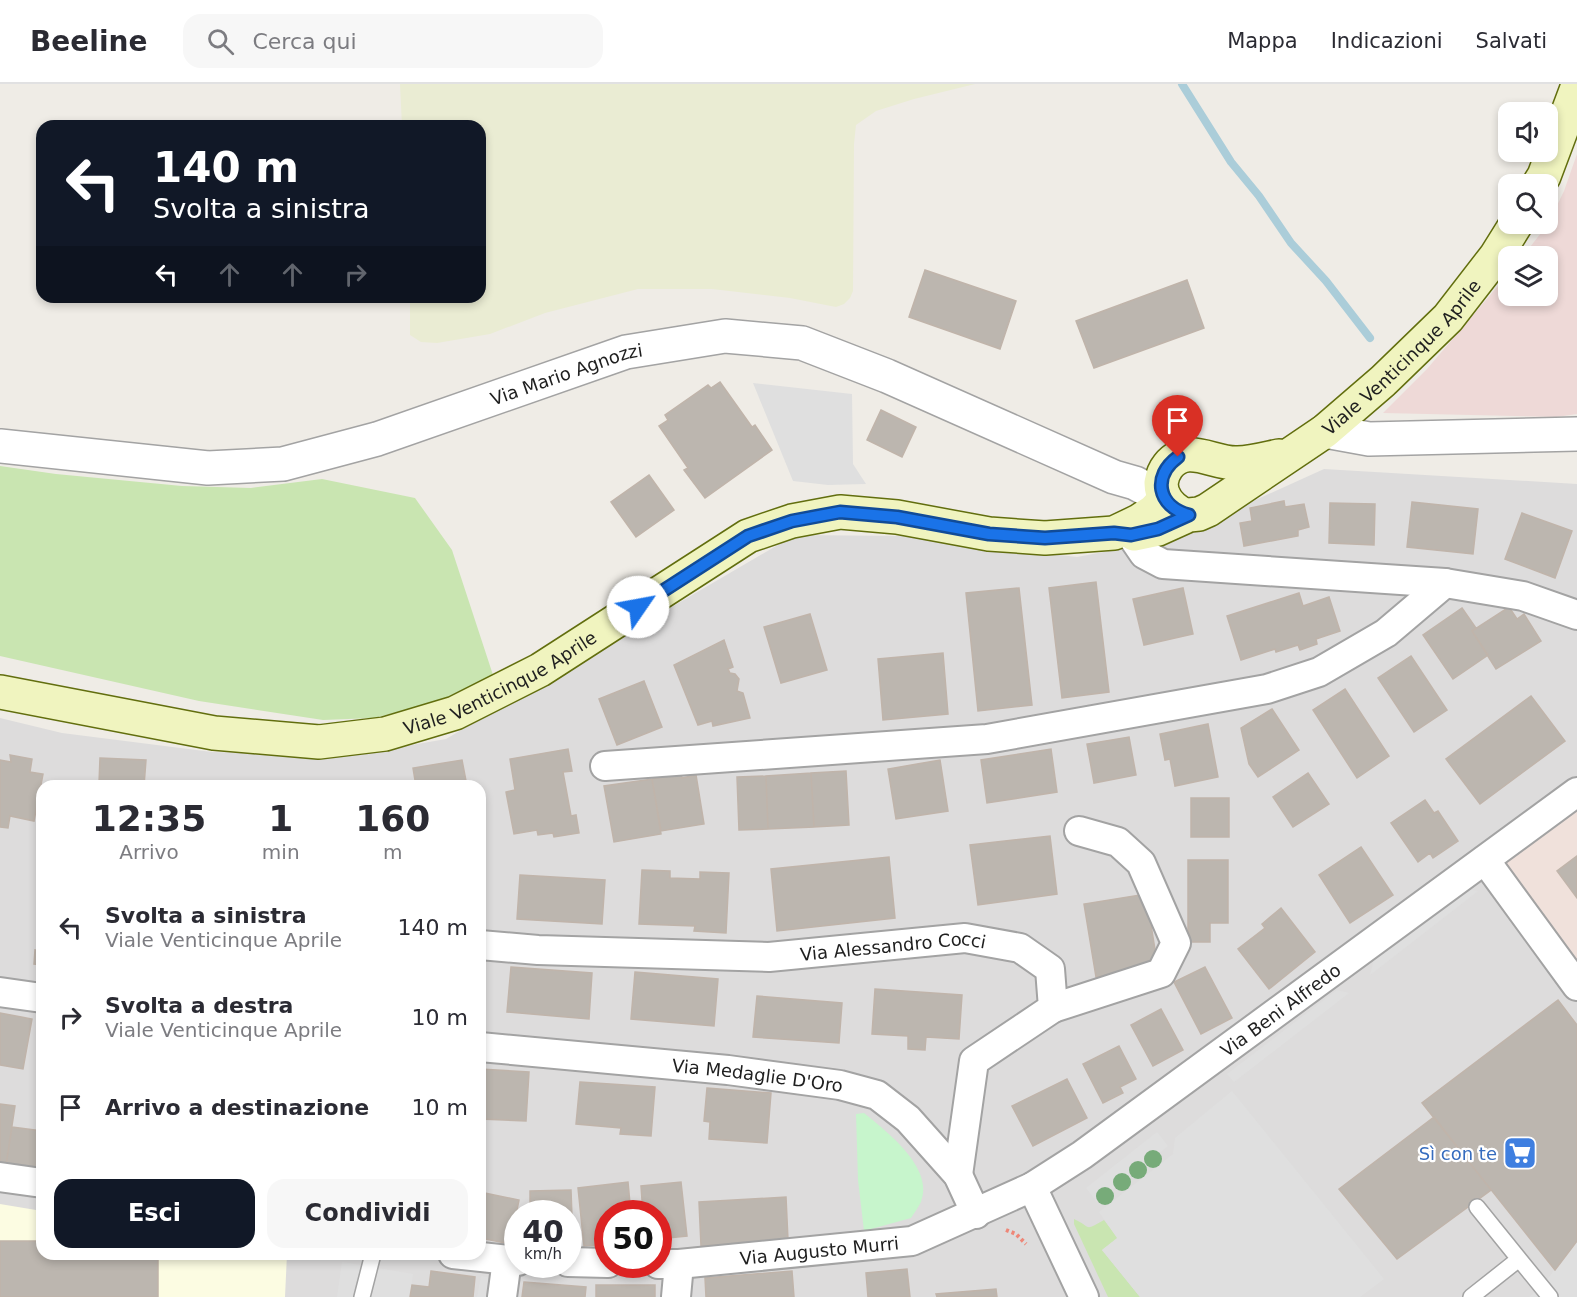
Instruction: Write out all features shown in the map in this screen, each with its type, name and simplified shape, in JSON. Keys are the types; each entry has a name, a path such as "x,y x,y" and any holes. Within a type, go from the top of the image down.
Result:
{"main road":[{"path":"1545,174 1577,88"},
{"name":"Viale Venticinque Aprile","path":"0,692 214,733 319,742 385,734 455,713 540,670 748,536 792,521 840,512 897,517 989,534 1045,538 1122,534 1154,511 1190,506 1295,452 1325,431 1383,381 1448,318 1496,256 1510,234"},
{"name":"Viale Venticinque Aprile","path":"1170,462 1189,454 1199,454 1223,462 1237,463 1260,461 1295,452"},
{"path":"1170,462 1164,470 1161,490 1190,506 1221,495 1223,484 1221,474 1208,458"}],"street":[{"name":"Via Mario Agnozzi","path":"0,446 208,468 283,464 377,439 626,352 725,336 802,343 888,376 1114,477 1135,483 1190,506"},
{"path":"1325,431 1370,439 1577,434"},
{"path":"1114,477 1136,476 1170,462"},
{"path":"1122,534 1144,554 1163,564 1445,583 1523,596 1577,615"},
{"path":"605,766 987,739 1267,689 1319,672 1386,633 1445,583"},
{"name":"Via Beni Alfredo","path":"986,1220 1082,1155 1577,792"},
{"path":"958,1175 974,1061 1053,1008 1161,973 1176,943 1141,863 1118,842 1079,831"},
{"path":"1485,860 1577,986"},
{"name":"Via Alessandro Cocci","path":"486,946 538,950 769,957 965,938 1020,948 1050,969 1053,1008"},
{"path":"0,992 36,997"},
{"name":"Via Medaglie D'Oro","path":"486,1048 728,1070 840,1085 877,1095 908,1119 958,1175 986,1220"},
{"path":"0,1176 36,1182"},
{"path":"1032,1187 1084,1297"},
{"name":"Via Augusto Murri","path":"672,1264 912,1241 986,1220"},
{"path":"486,1258 504,1260"},
{"path":"502,1297 507,1278"},
{"path":"672,1278 676,1297"}],"lane":[{"path":"1477,1207 1550,1297"},
{"path":"1472,1297 1519,1258"},
{"path":"362,1297 371,1260"}],"path":[{"path":"986,1220 1016,1234 1030,1247"}],"shaded area":[{"path":"400,84 975,84 876,111 856,125 853,291 844,304 836,307 790,298 712,289 638,289 545,313 490,334 437,343 421,342 410,335 410,303 486,303 486,120 402,120"},
{"path":"1577,154 1577,414 1556,417 1383,413 1427,369 1498,286 1498,306 1558,306 1558,246 1531,246 1540,234 1558,234 1558,203"},
{"path":"753,383 852,394 853,464 866,484 828,485 793,481"},
{"path":"1324,469 1577,484 1577,777 1470,858 1577,1000 1577,1297 0,1297 0,718 62,733 212,752 355,755 446,739 795,535 903,536 1077,557 1167,540"},
{"path":"1577,792 1577,986 1485,860"},
{"path":"1465,889 1478,891 1370,975 1374,959"},
{"path":"1337,990 1349,993 1234,1082 1227,1074"},
{"path":"1232,1091 1384,1279 1360,1297 1140,1297 1102,1250 1117,1238 1099,1212 1173,1154 1175,1138"},
{"path":"1157,1132 1168,1146 1097,1202 1086,1188"},
{"path":"0,1204 36,1210 36,1260 287,1260 285,1297 0,1297"},
{"path":"1577,1241 1577,1297 1529,1297 1542,1286"},
{"path":"342,1262 413,1274 410,1297 337,1297"},
{"path":"481,1276 499,1279 496,1297 477,1297"}],"green space":[{"path":"0,466 56,474 182,486 251,488 322,479 415,498 452,550 493,675 437,702 374,718 323,720 199,701 0,656"},
{"path":"864,1113 906,1152 921,1176 923,1189 921,1202 911,1218 864,1231 858,1180 856,1114"},
{"path":"1074,1219 1088,1227 1104,1220 1118,1238 1102,1250 1140,1297 1108,1297 1074,1224"}],"building":[{"path":"925,270 1016,301 1000,349 909,317"},
{"path":"1187,280 1204,328 1094,368 1076,321"},
{"path":"720,382 752,427 755,425 772,450 705,498 684,470 688,468 659,426 668,420 665,415 708,385 711,388"},
{"path":"881,410 916,427 902,457 867,440"},
{"path":"649,475 674,510 636,537 611,502"},
{"path":"1284,501 1285,507 1304,504 1309,527 1298,530 1298,536 1244,546 1240,523 1252,521 1250,508"},
{"path":"1412,502 1478,509 1473,554 1407,547"},
{"path":"1330,503 1375,504 1374,545 1329,543"},
{"path":"1522,513 1572,531 1555,578 1505,559"},
{"path":"1096,582 1109,692 1062,698 1049,588"},
{"path":"1019,588 1032,705 978,711 966,593"},
{"path":"1183,588 1193,634 1144,645 1133,599"},
{"path":"1299,593 1303,606 1329,597 1340,631 1316,639 1317,644 1300,650 1298,645 1276,652 1275,649 1241,660 1227,616"},
{"path":"1509,607 1517,619 1524,614 1541,641 1496,669 1472,631"},
{"path":"1462,608 1476,628 1472,631 1488,655 1453,679 1423,635"},
{"path":"810,614 827,670 781,683 764,627"},
{"path":"724,640 733,667 728,669 739,679 737,691 743,693 750,718 713,726 712,721 698,725 674,665"},
{"path":"943,653 948,714 883,720 878,659"},
{"path":"1411,656 1447,710 1414,732 1378,678"},
{"path":"644,681 662,727 617,745 599,699"},
{"path":"1345,689 1389,756 1357,778 1313,710"},
{"path":"1531,696 1565,741 1480,804 1446,759"},
{"path":"1272,709 1299,750 1258,777 1249,764 1241,728"},
{"path":"1208,724 1218,777 1175,786 1170,759 1165,760 1160,734"},
{"path":"1129,737 1136,775 1094,783 1087,744"},
{"path":"568,749 572,771 563,772 571,816 576,815 579,833 554,837 553,833 538,835 537,830 514,834 506,792 515,790 510,759"},
{"path":"1051,749 1057,792 987,803 981,760"},
{"path":"10,755 32,759 30,772 43,774 42,780 36,780 34,821 10,816 8,828 0,827 0,760 11,762"},
{"path":"100,758 146,760 144,780 99,780"},
{"path":"462,760 466,780 415,780 413,768"},
{"path":"940,760 948,811 896,819 888,769"},
{"path":"846,771 849,825 814,827 811,773"},
{"path":"811,773 814,827 768,829 766,776"},
{"path":"1308,773 1329,804 1293,827 1273,797"},
{"path":"681,774 682,778 696,775 704,824 661,831 652,779"},
{"path":"766,776 768,829 739,830 737,777"},
{"path":"652,779 661,834 614,842 604,786"},
{"path":"1191,798 1229,798 1229,837 1191,837"},
{"path":"1425,800 1434,813 1438,811 1458,841 1433,858 1430,853 1418,862 1391,823"},
{"path":"1050,836 1057,894 978,905 970,845"},
{"path":"1361,847 1393,895 1350,923 1319,875"},
{"path":"1577,856 1577,898 1557,871"},
{"path":"889,857 895,918 777,931 771,869"},
{"path":"1188,860 1228,860 1228,923 1210,923 1210,942 1188,942"},
{"path":"642,870 670,871 670,878 700,879 700,872 729,873 726,933 694,931 695,926 639,924"},
{"path":"520,875 605,880 602,924 517,919"},
{"path":"1146,894 1158,968 1096,977 1084,904"},
{"path":"1281,908 1315,952 1269,989 1238,949 1265,928 1262,924"},
{"path":"511,967 592,973 589,1019 507,1012"},
{"path":"1205,967 1232,1018 1201,1034 1174,982"},
{"path":"635,972 718,979 714,1026 631,1019"},
{"path":"875,989 962,995 959,1039 926,1037 925,1050 908,1049 908,1036 872,1034"},
{"path":"757,996 842,1003 839,1043 753,1037"},
{"name":"Sì con te","path":"1558,1000 1577,1025 1577,1241 1555,1270 1422,1103"},
{"path":"1161,1009 1183,1050 1153,1066 1131,1025"},
{"path":"0,1013 32,1019 23,1069 0,1065"},
{"path":"1119,1046 1136,1079 1120,1087 1123,1093 1103,1103 1083,1064"},
{"path":"486,1069 529,1072 526,1121 486,1119"},
{"path":"1067,1079 1087,1118 1033,1146 1012,1106"},
{"path":"580,1082 655,1087 651,1136 620,1134 621,1128 576,1124"},
{"path":"707,1088 771,1093 767,1143 709,1139 710,1122 704,1121"},
{"path":"0,1104 15,1106 6,1165 0,1164"},
{"path":"1434,1117 1491,1190 1397,1259 1339,1189"},
{"path":"12,1127 36,1130 36,1169 6,1165"},
{"path":"628,1182 630,1200 594,1200 594,1245 584,1246 582,1200 579,1200 578,1188"},
{"path":"681,1182 687,1236 672,1238 672,1200 642,1200 641,1186"},
{"path":"571,1190 571,1200 530,1200 530,1191"},
{"path":"486,1193 519,1200 504,1200 504,1243 486,1239"},
{"path":"786,1197 788,1240 701,1246 699,1202"},
{"path":"0,1241 36,1241 36,1260 158,1260 158,1297 0,1297"},
{"path":"907,1269 910,1297 868,1297 866,1273"},
{"path":"431,1271 475,1277 473,1297 410,1297 412,1285 429,1287"},
{"path":"792,1271 794,1297 706,1297 705,1278"},
{"path":"524,1282 586,1287 585,1297 522,1297"},
{"path":"596,1285 655,1285 655,1297 596,1297"},
{"path":"996,1289 997,1297 937,1297 936,1294"}],"waterway":[{"path":"1182,84 1231,162 1259,196 1291,243 1326,281 1370,338"}],"place":[{"name":"Sì con te","path":"1520,1153"}],"route":[{"path":"638,607 748,536 792,521 840,512 897,517 989,534 1045,538 1114,533 1131,535 1158,529 1189,515 1171,507 1161,490 1164,470 1178,457"}]}
